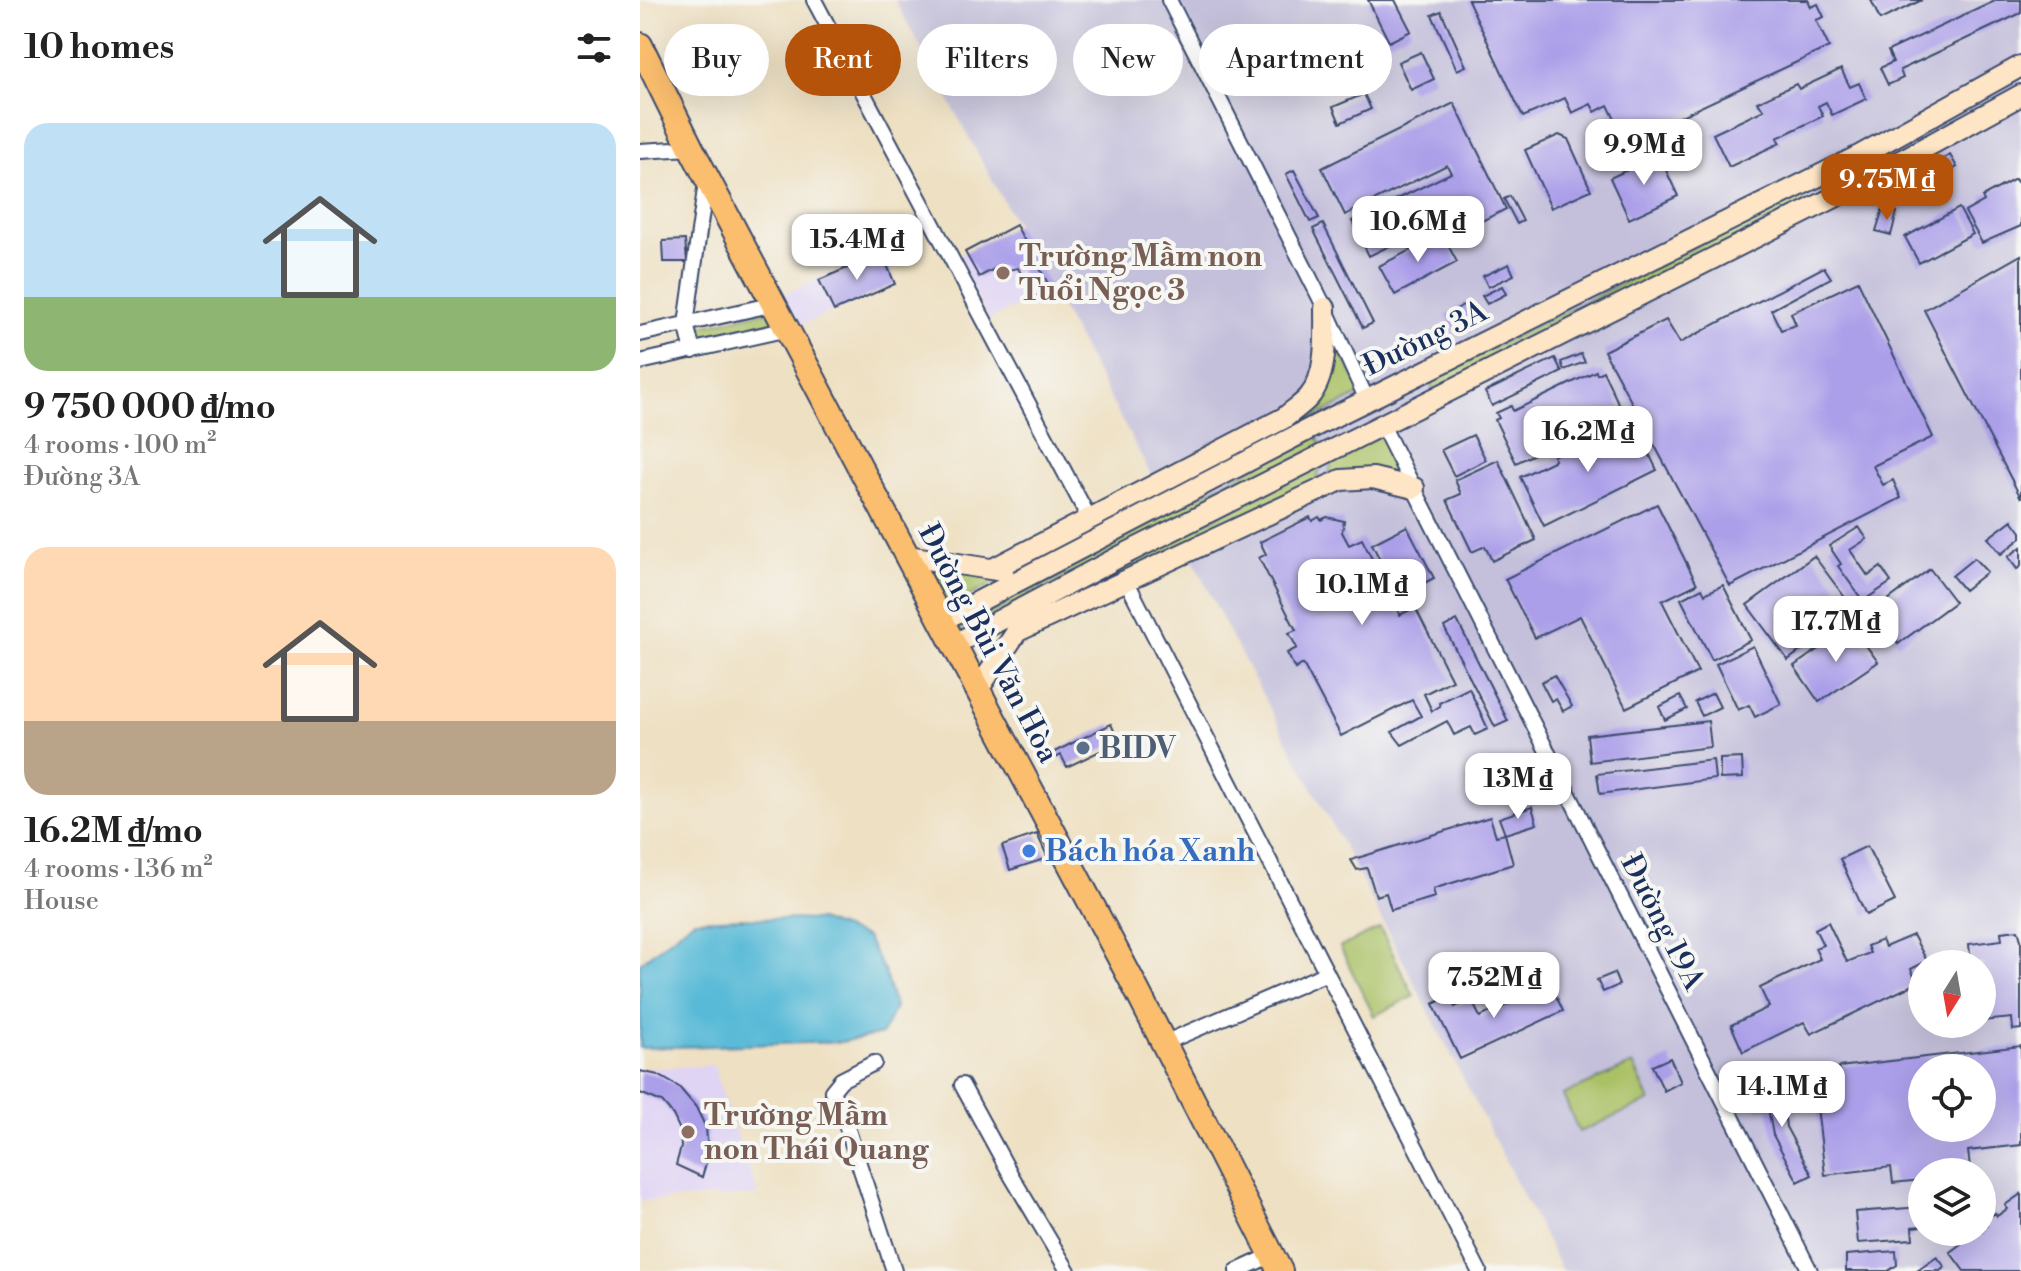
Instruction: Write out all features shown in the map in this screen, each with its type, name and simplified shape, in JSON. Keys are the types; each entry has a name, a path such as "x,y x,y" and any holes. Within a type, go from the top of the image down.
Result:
{"main road":[{"name":"Đường Bùi Văn Hòa","path":"640,45 707,179 1164,1043 1276,1263"}],"street":[{"path":"814,0 1089,518"},
{"path":"1169,0 1382,425"},
{"name":"Đường 3A","path":"941,621 1317,425 1859,156 2021,66"},
{"name":"Đường 3A","path":"953,645 1330,450 1870,178 2021,95"},
{"path":"640,151 691,148"},
{"path":"1859,156 1870,178"},
{"path":"693,351 686,324 707,179"},
{"path":"640,334 775,304"},
{"name":"Đường 3A","path":"993,569 1284,418 1311,395 1320,372 1326,340 1325,308"},
{"path":"640,362 788,329"},
{"path":"1284,418 1317,425 1330,450 1317,490"},
{"name":"Đường 19A","path":"1382,425 1810,1271"},
{"path":"1016,632 1341,480 1373,478 1414,488"},
{"path":"907,556 1027,575"},
{"path":"1126,580 1479,1271"},
{"path":"977,691 1040,598"},
{"path":"1164,1043 1327,973"},
{"path":"874,1063 841,1080 832,1091 847,1127 894,1271"},
{"path":"962,1085 1068,1271"},
{"path":"1237,1271 1276,1263"}],"shaded area":[{"path":"895,0 2021,0 2021,1271 1562,1271 1351,860 1229,632 1146,465 947,96 1057,96 1057,24 917,24 917,41"},
{"name":"Trường Mầm non Tuổi Ngọc 3","path":"1016,225 1051,289 989,320 956,257"},
{"path":"882,253 895,284 796,327 780,296"},
{"name":"Trường Mầm non Thái Quang","path":"713,1065 758,1195 640,1201 640,1069"}],"green space":[{"path":"1801,194 1806,203 1433,390 1428,380"},
{"path":"769,311 778,326 697,345 692,328"},
{"path":"1334,340 1363,393 1311,419 1298,416"},
{"path":"1385,432 1406,476 1328,477 1333,458"},
{"path":"1316,435 1322,445 957,633 952,625"},
{"path":"1322,463 1316,482 1034,615 1039,608"},
{"path":"921,566 1007,576 944,610"},
{"path":"1380,928 1414,996 1374,1016 1340,947"},
{"path":"1633,1064 1650,1101 1579,1132 1563,1095"}],"water":[{"path":"694,920 819,920 866,937 884,971 895,1008 882,1034 841,1042 640,1048 640,963"}],"building":[{"path":"1368,0 1395,0 1411,31 1392,40 1392,24 1380,24"},
{"path":"1468,0 1808,0 1811,7 1818,4 1824,17 1816,20 1829,47 1626,142 1608,105 1595,112 1591,104 1572,113 1565,98 1523,117"},
{"path":"1871,0 1922,0 1880,20"},
{"path":"1997,0 2021,0 2021,13 1900,70 1903,78 1888,85 1880,68 1893,62 1888,51"},
{"path":"1441,11 1466,66 1457,70 1432,15"},
{"path":"1421,52 1434,79 1411,90 1398,62"},
{"path":"1841,69 1850,87 1859,83 1866,99 1832,115 1826,102 1818,106 1823,116 1777,138 1780,143 1729,167 1713,134 1764,110 1757,102 1796,84 1799,89"},
{"path":"1365,96 1371,109 1340,123 1333,107"},
{"path":"1454,103 1506,209 1478,223 1470,207 1369,256 1352,221 1451,173 1447,165 1345,215 1322,168"},
{"path":"1559,135 1568,139 1591,190 1551,208 1525,150"},
{"path":"1659,155 1678,196 1629,219 1610,178"},
{"path":"1950,155 1957,167 1923,186 1916,174"},
{"path":"1294,170 1319,218 1310,222 1286,174"},
{"path":"2015,179 2017,182 2021,180 2021,226 1982,243 1965,212 1984,201 1982,197"},
{"path":"1510,196 1523,221 1517,224 1504,199"},
{"path":"1883,208 1897,212 1891,235 1876,231"},
{"path":"1959,208 1973,234 1919,263 1905,237"},
{"path":"1323,224 1373,323 1363,328 1313,229"},
{"path":"1016,225 1051,289 1034,297 1018,268 1007,270 1000,266 979,277 965,252"},
{"path":"1442,234 1457,262 1395,295 1379,266"},
{"path":"685,240 687,262 664,262 663,241"},
{"path":"882,253 895,284 834,311 819,280"},
{"path":"2021,255 2021,498 1924,310"},
{"path":"1509,264 1514,275 1488,287 1483,276"},
{"path":"1824,267 1831,278 1771,310 1781,330 1796,325 1791,313 1858,281 1933,437 1873,466 1883,485 1893,480 1901,498 1730,586 1604,351 1666,320 1680,343"},
{"path":"1502,286 1506,294 1487,304 1482,296"},
{"path":"1470,301 1477,313 1453,327 1446,315"},
{"path":"1581,354 1585,362 1564,370 1561,362"},
{"path":"1555,358 1562,372 1492,406 1485,392"},
{"path":"1596,371 1597,374 1603,371 1622,411 1516,463 1495,420 1499,418 1496,413 1511,406 1513,411"},
{"path":"1634,423 1657,470 1544,526 1520,477 1555,460 1553,456 1566,449 1569,455"},
{"path":"1473,435 1486,460 1454,476 1441,450"},
{"path":"1498,460 1536,540 1492,561 1485,546 1472,552 1447,500 1461,494 1455,480"},
{"path":"1657,504 1697,584 1662,601 1698,672 1626,708 1580,616 1535,638 1505,579"},
{"path":"1310,517 1312,521 1327,517 1344,521 1342,532 1349,545 1362,539 1375,565 1381,562 1372,544 1407,526 1434,578 1397,597 1395,593 1390,595 1400,615 1415,607 1452,680 1424,694 1432,711 1440,706 1439,703 1469,688 1488,729 1475,735 1471,727 1454,735 1447,721 1402,745 1392,732 1421,716 1412,700 1341,736 1303,664 1295,669 1287,653 1297,648 1289,633 1296,630 1259,558 1266,554 1260,542"},
{"path":"2012,520 2021,532 2021,538 2001,554 1988,538"},
{"path":"1859,527 1867,539 1850,550 1868,576 1881,567 1891,582 1863,601 1838,566 1841,564 1829,546"},
{"path":"2021,547 2021,566 2017,569 2008,557"},
{"path":"1814,556 1855,611 1788,660 1747,605"},
{"path":"1974,558 1987,572 1964,590 1952,576"},
{"path":"1930,569 1955,602 1898,644 1873,611"},
{"path":"1723,585 1751,640 1712,660 1681,599 1702,588 1705,594"},
{"path":"1457,620 1508,721 1495,727 1444,627"},
{"path":"1852,626 1878,662 1819,702 1794,666"},
{"path":"1753,646 1781,704 1755,717 1749,705 1738,710 1716,664"},
{"path":"1554,675 1572,706 1563,711 1556,699 1551,701 1541,682"},
{"path":"1713,693 1720,707 1702,716 1695,702"},
{"path":"1680,696 1687,709 1665,720 1659,707"},
{"path":"1708,721 1711,747 1590,762 1587,735"},
{"name":"BIDV","path":"1111,724 1119,742 1067,767 1061,755 1050,761 1048,755"},
{"path":"1742,758 1743,778 1720,779 1720,759"},
{"path":"1713,760 1715,779 1600,794 1597,774"},
{"path":"1532,807 1537,824 1505,834 1499,818"},
{"path":"1490,817 1496,836 1505,834 1513,864 1433,889 1435,897 1391,910 1386,893 1376,896 1367,868 1357,870 1351,860"},
{"name":"Bách hóa Xanh","path":"1037,834 1048,858 1010,870 1002,846"},
{"path":"1867,846 1895,901 1866,915 1840,859"},
{"path":"1828,922 1847,962 1870,953 1867,946 1882,940 1885,947 1913,935 1921,950 1908,950 1908,987 1811,1034 1804,1022 1743,1052 1731,1025 1769,1007 1760,988 1820,959 1815,948 1823,945 1815,929"},
{"path":"2018,930 2021,940 2021,1029 2013,1030 2012,1018 1996,1020 1996,950 1970,950 1969,944 2002,940 2001,932"},
{"path":"1614,973 1619,985 1603,992 1597,980"},
{"path":"1551,985 1563,1011 1460,1059 1433,1004 1450,996 1455,1007 1471,999 1480,1017"},
{"path":"2021,1046 2021,1145 1968,1151 1969,1158 1908,1158 1908,1181 1893,1183 1891,1167 1825,1175 1816,1098 1842,1094 1839,1067 1908,1059 1908,1142 1996,1142 1996,1054 1952,1054"},
{"path":"1670,1058 1681,1082 1664,1091 1652,1066"},
{"path":"640,1071 658,1075 679,1087 696,1107 706,1128 709,1153 702,1177 676,1165 681,1147 680,1130 662,1102 640,1093"},
{"path":"1781,1085 1786,1127 1812,1175 1798,1182 1773,1135 1768,1108 1757,1109 1754,1089"},
{"path":"2021,1194 2021,1271 1964,1271 1950,1252 1958,1246 1996,1246 1996,1214 2007,1209 2005,1205"},
{"path":"1908,1208 1908,1239 1858,1243 1855,1212"},
{"path":"1896,1251 1897,1265 1888,1271 1846,1271 1846,1255"},
{"path":"1937,1257 1945,1267 1940,1271 1917,1271"}],"place":[{"name":"Trường Mầm non Tuổi Ngọc 3","path":"1003,273"},
{"name":"BIDV","path":"1083,748"},
{"name":"Bách hóa Xanh","path":"1029,851"},
{"name":"Trường Mầm non Thái Quang","path":"688,1132"}]}
